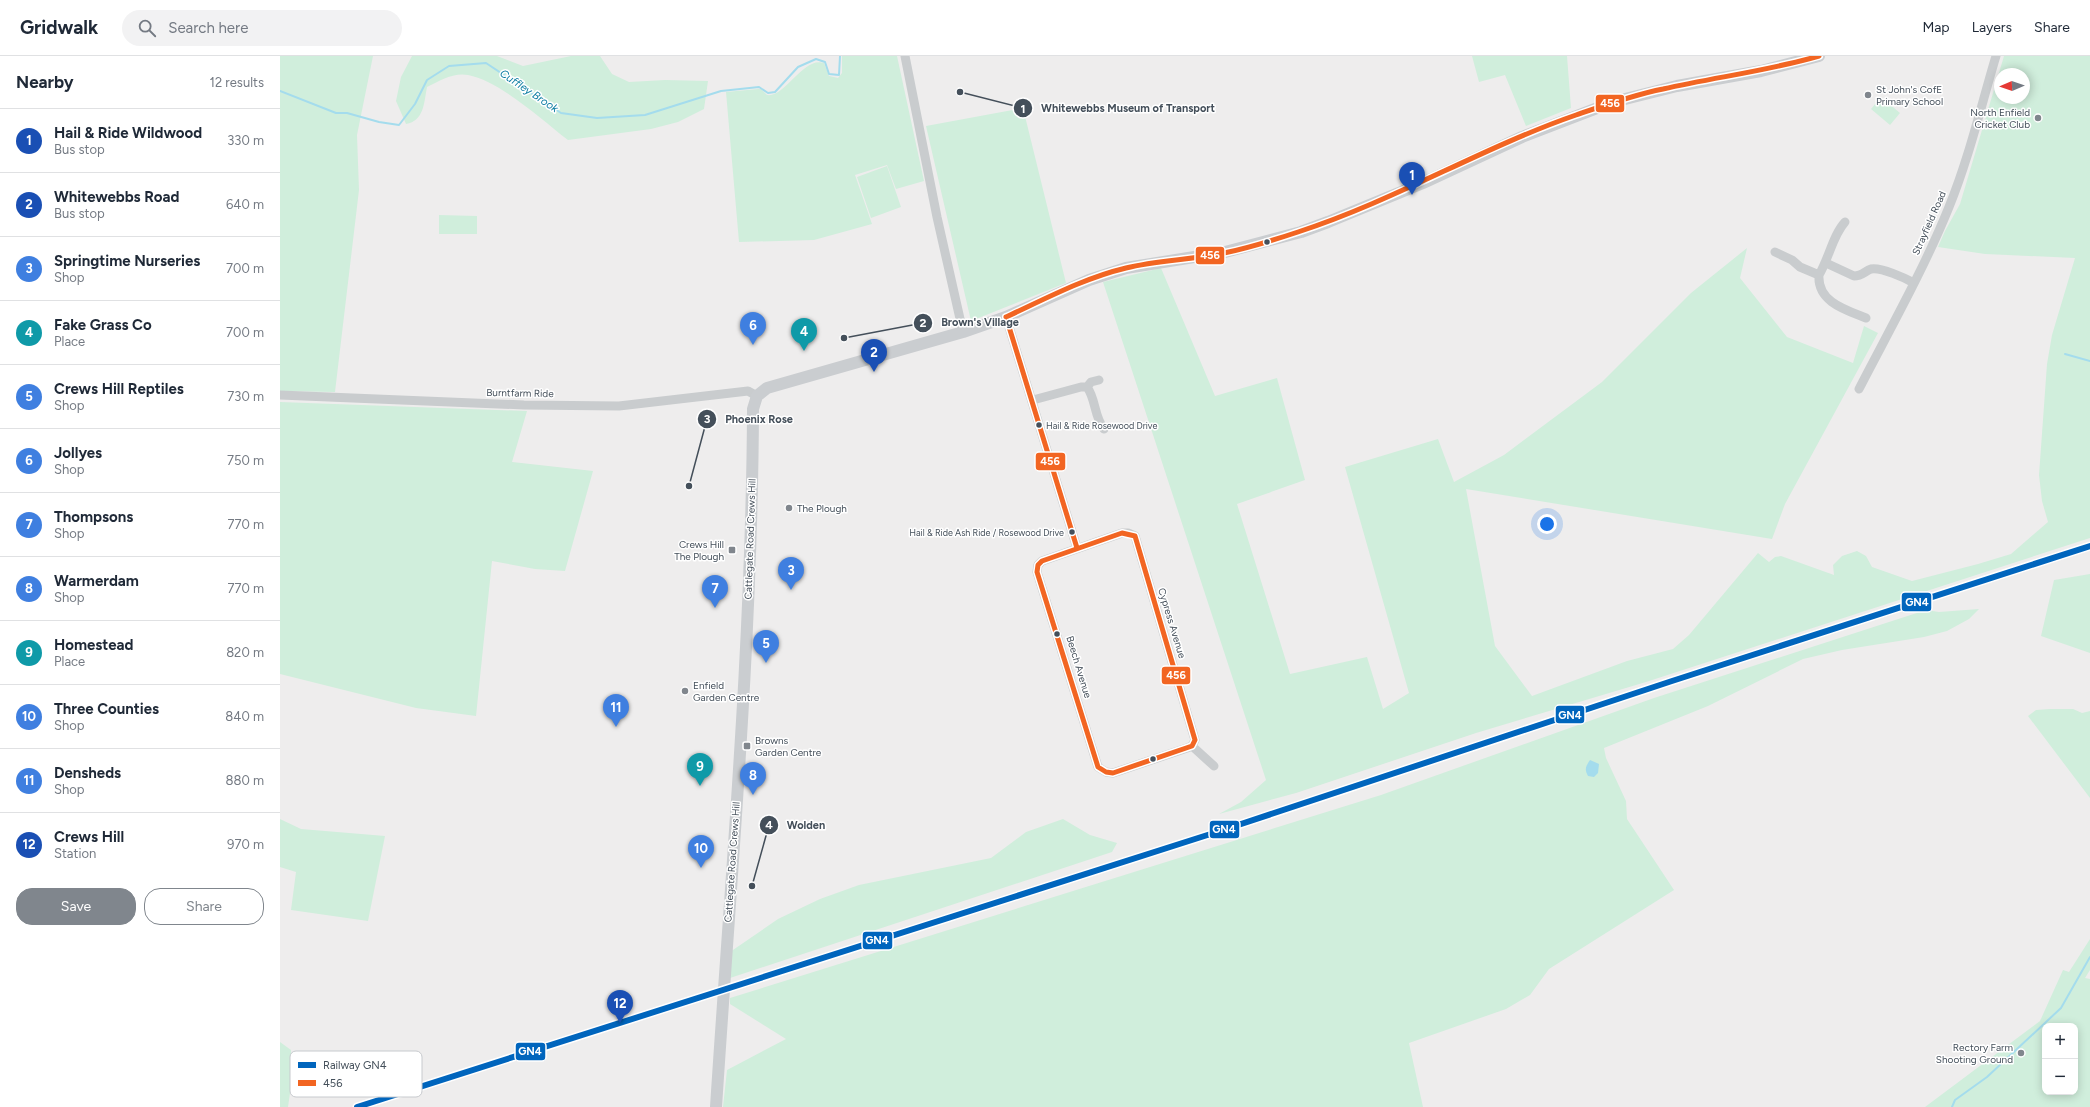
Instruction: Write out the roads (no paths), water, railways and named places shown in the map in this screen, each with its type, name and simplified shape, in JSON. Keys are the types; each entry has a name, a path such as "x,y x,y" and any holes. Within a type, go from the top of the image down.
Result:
{"street":[{"path":"905,56 938,217 964,332"},
{"path":"756,399 767,388 783,382 881,357 964,332 1006,317 1089,280 1126,268 1225,252 1315,227 1423,183 1522,137 1613,102 1677,86 1761,71 1819,56"},
{"name":"Strayfield Road","path":"1859,389 1914,283 1944,219 1962,172 1996,56"},
{"path":"1845,222 1836,233 1826,263 1819,275 1820,290 1832,303 1866,318"},
{"path":"1776,252 1792,260 1800,267 1819,275"},
{"path":"1826,263 1854,276 1876,268 1914,283"},
{"path":"1006,317 1033,400 1077,548"},
{"path":"1033,400 1081,387 1087,387 1099,380"},
{"path":"1087,387 1091,392 1100,423 1104,429"},
{"name":"Burntfarm Ride","path":"280,395 516,405 619,406 748,391 756,399"},
{"name":"Cattlegate Road Crews Hill","path":"716,1107 731,894 749,584 756,399"},
{"name":"Cypress Avenue","path":"1077,548 1122,533 1128,533 1135,536 1195,740 1192,746"},
{"name":"Beech Avenue","path":"1077,548 1042,561 1038,565 1037,572 1098,767 1106,772 1113,773 1192,746"},
{"path":"1192,746 1214,766"}],"water":[{"path":"1590,760 1599,764 1598,773 1594,777 1588,776 1586,771"}],"waterway":[{"name":"Cuffley Brook","path":"280,91 336,113 347,113 379,122 399,125 415,104 427,80 449,66 486,63 561,113 597,118 645,115 721,91 759,87 768,93 775,92 798,67 816,59 825,62 829,74 839,75 840,56"},
{"path":"2065,354 2090,361"},
{"path":"1952,1107 1955,1100 1987,1077 2061,1008 2090,957"}],"rail line":[{"name":"GN4","path":"422,1086 1220,831 1672,681 2090,546"},
{"name":"GN4","path":"357,1107 388,1097"}],"place":[{"name":"Whitewebbs Museum of Transport","path":"960,92"},
{"name":"St John's CofE Primary School","path":"1868,95"},
{"name":"North Enfield Cricket Club","path":"2038,118"},
{"name":"Hail & Ride Wildwood","path":"1412,195"},
{"name":"Brown's Village","path":"844,338"},
{"name":"Jollyes","path":"753,345"},
{"name":"Fake Grass Co","path":"804,351"},
{"name":"Whitewebbs Road","path":"874,372"},
{"name":"Hail & Ride Rosewood Drive","path":"1039,425"},
{"name":"Phoenix Rose","path":"689,486"},
{"name":"The Plough","path":"789,508"},
{"name":"Hail & Ride Ash Ride / Rosewood Drive","path":"1072,532"},
{"name":"Crews Hill The Plough","path":"732,550"},
{"name":"Springtime Nurseries","path":"791,590"},
{"name":"Thompsons","path":"715,608"},
{"name":"Crews Hill Reptiles","path":"766,663"},
{"name":"Enfield Garden Centre","path":"685,691"},
{"name":"Densheds","path":"616,727"},
{"name":"Browns Garden Centre","path":"747,746"},
{"name":"Homestead","path":"700,786"},
{"name":"Warmerdam","path":"753,795"},
{"name":"Three Counties","path":"701,868"},
{"name":"Wolden","path":"752,886"},
{"name":"Crews Hill","path":"620,1023"},
{"name":"Rectory Farm Shooting Ground","path":"2021,1053"}]}
